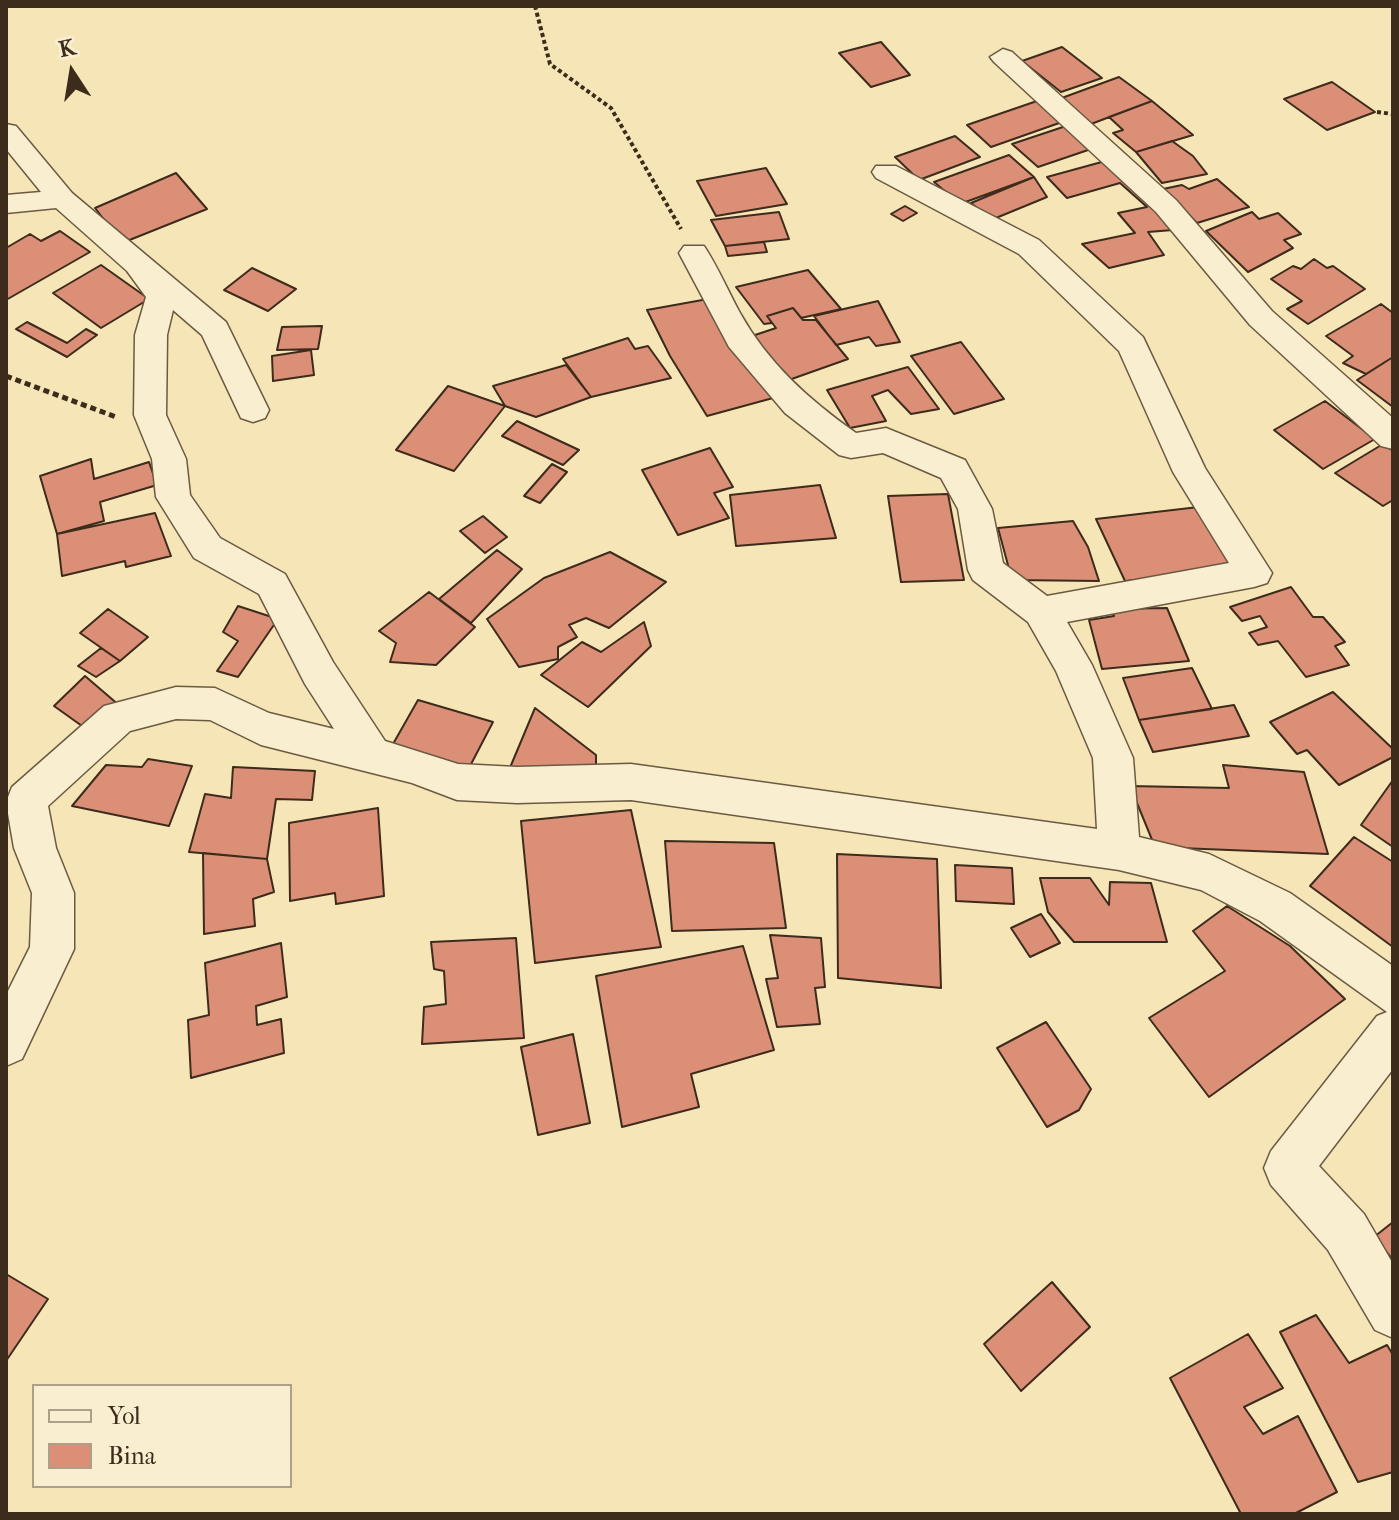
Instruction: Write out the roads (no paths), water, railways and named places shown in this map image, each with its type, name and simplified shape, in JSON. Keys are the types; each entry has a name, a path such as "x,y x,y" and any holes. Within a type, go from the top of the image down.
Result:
{"street":[{"path":"1003,57 1166,206 1261,318 1393,437"},
{"path":"6,132 62,199 215,329 253,410"},
{"path":"886,172 1029,247 1132,345 1190,472 1254,573 1041,612"},
{"path":"6,204 62,199"},
{"path":"694,253 726,317 779,392 812,421 851,446 886,440 953,469 975,509 986,570 1041,612 1073,665 1113,758 1119,851"},
{"path":"138,264 161,297 151,335 150,415 169,459 173,497 207,548 272,584 319,673 372,755"},
{"path":"6,1043 52,949 53,893 35,848 26,800 118,718 176,703 215,704 261,728 415,766 457,782 517,785 631,782 1119,851 1209,873 1275,907 1393,993"},
{"path":"1393,1032 1288,1168 1346,1232 1393,1312"}]}
